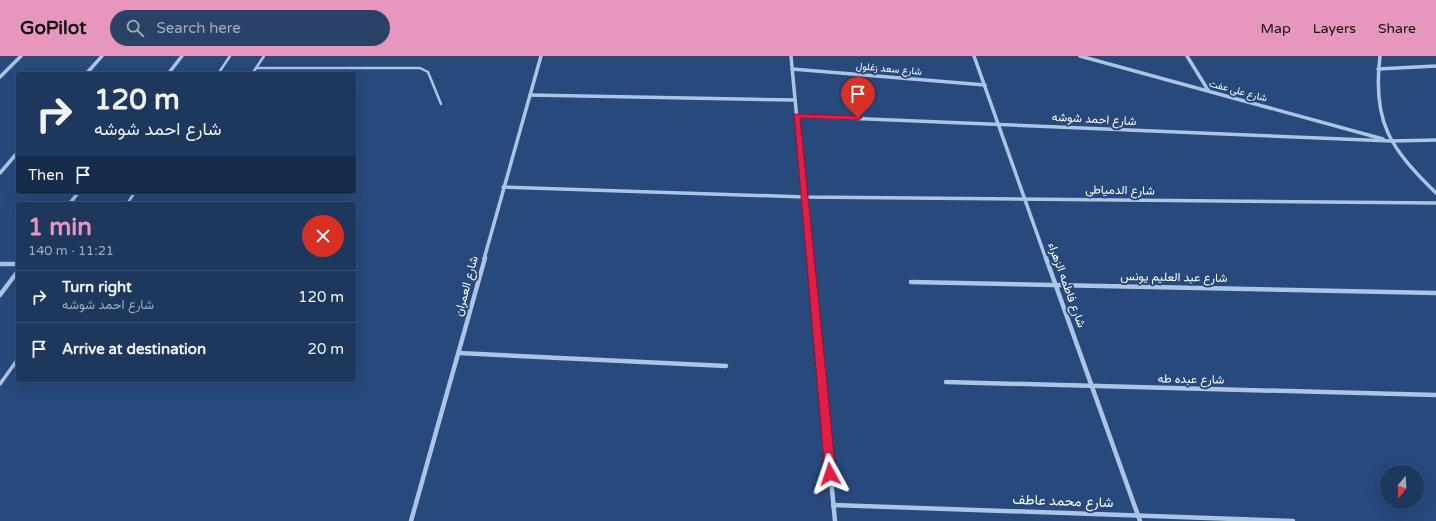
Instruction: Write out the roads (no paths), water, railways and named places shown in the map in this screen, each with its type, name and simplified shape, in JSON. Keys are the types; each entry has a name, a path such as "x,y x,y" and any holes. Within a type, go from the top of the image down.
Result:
{"street":[{"path":"0,77 21,56"},
{"path":"88,72 102,56"},
{"path":"170,72 182,56"},
{"name":"شارع العمران","path":"411,521 541,56"},
{"path":"791,56 835,521"},
{"name":"شارع فاطمه الزهراء","path":"974,56 1139,518"},
{"name":"شارع على عفت","path":"1080,56 1391,141"},
{"path":"1187,56 1208,91"},
{"path":"1380,56 1378,69 1378,108 1391,141 1417,175 1436,193"},
{"path":"1378,69 1436,66"},
{"name":"شارع سعد زغلول","path":"792,69 985,85"},
{"path":"530,95 795,100"},
{"name":"شارع احمد شوشه","path":"796,116 1391,141"},
{"path":"1391,141 1436,140"},
{"path":"0,173 16,154"},
{"name":"شارع الدمياطى","path":"504,187 804,197 1436,203"},
{"path":"0,264 16,264"},
{"path":"0,295 16,275"},
{"name":"شارع عبد العليم يونس","path":"911,282 1436,293"},
{"path":"459,353 726,366"},
{"name":"شارع عبده طه","path":"946,382 1436,395"},
{"name":"شارع محمد عاطف","path":"833,505 1139,518 1293,521"}],"lane":[{"path":"219,72 230,56"},
{"path":"253,72 264,56"},
{"path":"256,68 420,68 428,72 440,104"},
{"path":"0,384 16,362"}]}
